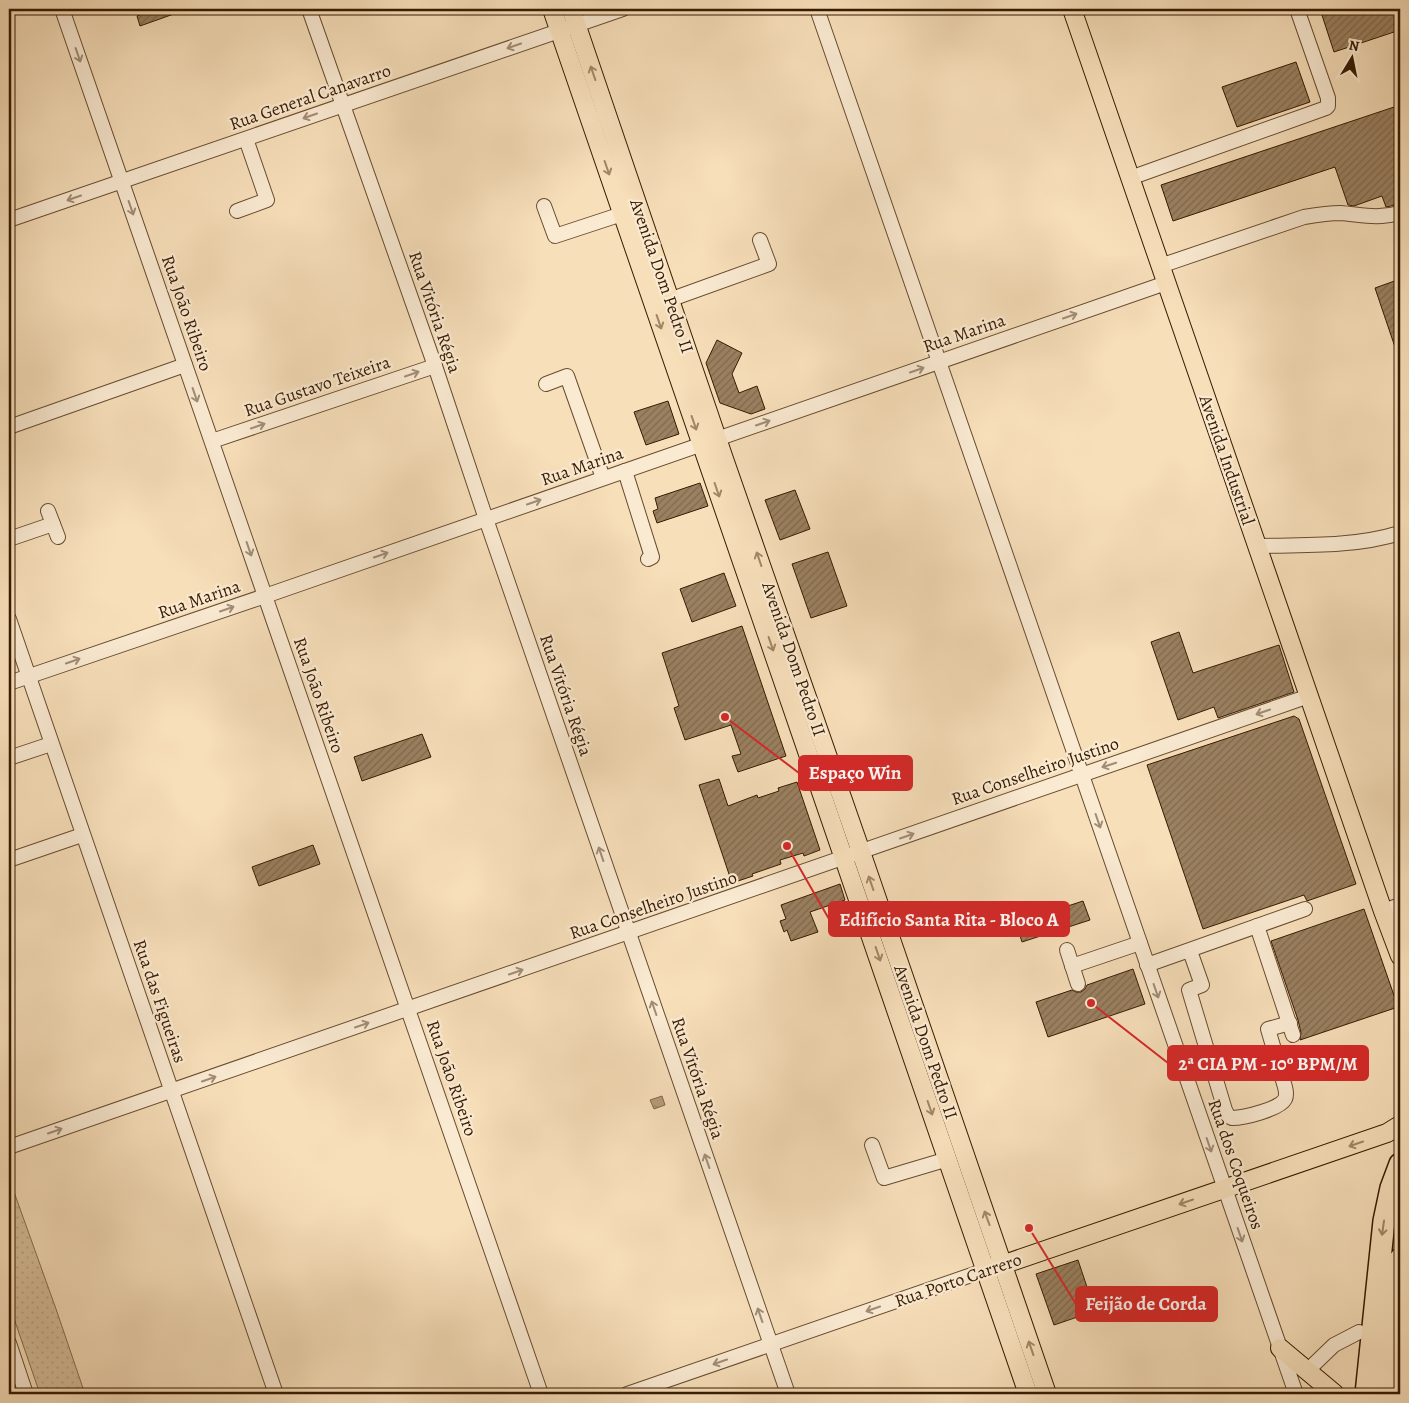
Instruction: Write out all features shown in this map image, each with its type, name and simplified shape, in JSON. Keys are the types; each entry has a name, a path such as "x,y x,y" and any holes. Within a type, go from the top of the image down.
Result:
{"highway":[{"path":"1366,1394 1384,1221 1391,1188 1400,1164"},
{"path":"1386,1394 1400,1259"}],"main road":[{"name":"Avenida Dom Pedro II","path":"552,9 569,21 670,300 709,441"},
{"name":"Avenida Industrial","path":"1072,9 1400,956"},
{"name":"Avenida Dom Pedro II","path":"569,21 622,214 709,441 853,855 1003,1264 1047,1394"},
{"name":"Avenida Dom Pedro II","path":"853,855 948,1159 1028,1394"},
{"path":"1384,912 1394,916 1400,922"},
{"name":"Rua Porto Carrero","path":"986,1270 1387,1133 1400,1125"},
{"path":"1280,1348 1335,1394"}],"street":[{"name":"Rua João Ribeiro","path":"62,9 541,1394"},
{"name":"Rua Vitória Régia","path":"309,9 435,366 628,933 788,1394"},
{"name":"Rua General Canavarro","path":"9,220 342,105 569,21 623,9"},
{"name":"Rua dos Coqueiros","path":"817,9 1296,1394"},
{"path":"1130,178 1323,110 1328,106 1328,98 1297,9"},
{"path":"238,211 268,200 246,139"},
{"path":"544,206 555,236 622,214"},
{"path":"1160,266 1304,217 1340,213 1372,218 1400,213"},
{"path":"670,300 769,264 760,240"},
{"name":"Rua Marina","path":"9,683 1166,283"},
{"path":"9,427 185,366"},
{"name":"Rua Gustavo Teixeira","path":"212,441 435,366"},
{"path":"546,384 567,376 603,478"},
{"path":"625,471 652,557 648,559"},
{"path":"9,539 50,517 58,537"},
{"path":"1257,546 1344,543 1400,533"},
{"name":"Rua das Figueiras","path":"9,620 276,1394"},
{"name":"Rua Conselheiro Justino","path":"9,1147 1309,696"},
{"path":"9,758 51,744"},
{"path":"9,860 82,835"},
{"path":"1384,912 1400,905"},
{"path":"1147,965 1305,909"},
{"path":"1190,951 1202,984 1189,990 1228,1116 1232,1118 1253,1114 1279,1105 1285,1101 1285,1087 1268,1029 1292,1029 1257,926"},
{"path":"1072,966 1140,944"},
{"path":"1067,950 1078,984"},
{"path":"872,1146 884,1178 948,1159"},
{"name":"Rua Porto Carrero","path":"627,1394 986,1270"},
{"path":"1308,1370 1334,1345 1359,1332"},
{"path":"9,1343 26,1394"}],"shaded area":[{"path":"9,1178 85,1394 40,1394 9,1304"}],"water":[{"path":"662,1096 665,1105 654,1109 650,1100"}],"building":[{"path":"142,9 185,10 140,26 137,16 144,13"},
{"path":"1320,9 1400,9 1400,30 1334,52"},
{"path":"1296,62 1310,102 1237,127 1222,87"},
{"path":"1400,105 1400,204 1386,207 1382,196 1354,206 1348,205 1335,167 1173,221 1161,185"},
{"path":"1400,279 1400,356 1398,356 1375,288"},
{"path":"717,340 742,353 732,374 739,393 757,386 765,409 751,414 720,403 706,363"},
{"path":"668,401 679,434 646,445 634,412"},
{"path":"700,483 708,506 657,523 653,511 658,509 655,498"},
{"path":"795,490 810,529 780,540 765,500"},
{"path":"828,552 847,606 811,618 792,564"},
{"path":"724,573 736,606 692,622 680,589"},
{"path":"742,626 786,756 738,772 732,756 741,754 731,725 685,740 674,708 679,706 662,653"},
{"path":"1179,632 1193,673 1279,645 1294,692 1218,718 1214,707 1178,720 1151,642"},
{"path":"1294,716 1299,719 1356,884 1307,901 1304,895 1203,929 1147,765"},
{"path":"422,734 431,757 362,781 354,757"},
{"path":"719,779 728,806 757,795 758,798 779,791 778,788 797,782 820,850 804,856 803,853 780,860 781,864 732,883 699,785"},
{"path":"313,845 320,864 259,886 252,867"},
{"path":"840,884 845,900 810,912 818,932 791,941 787,930 784,932 780,921 786,919 781,905"},
{"path":"1083,901 1090,920 1022,942 1016,923"},
{"path":"1364,909 1398,1007 1300,1040 1301,1033 1298,1020 1271,941"},
{"path":"1133,969 1145,1004 1048,1037 1036,1002 1072,990 1081,992 1087,985"},
{"path":"1078,1260 1095,1311 1054,1325 1036,1274"}],"place":[{"name":"Espaço Win","path":"725,717"},
{"name":"Edifício Santa Rita - Bloco A","path":"787,846"},
{"name":"2ª CIA PM - 10º BPM/M","path":"1091,1003"},
{"name":"Feijão de Corda","path":"1029,1228"}]}
